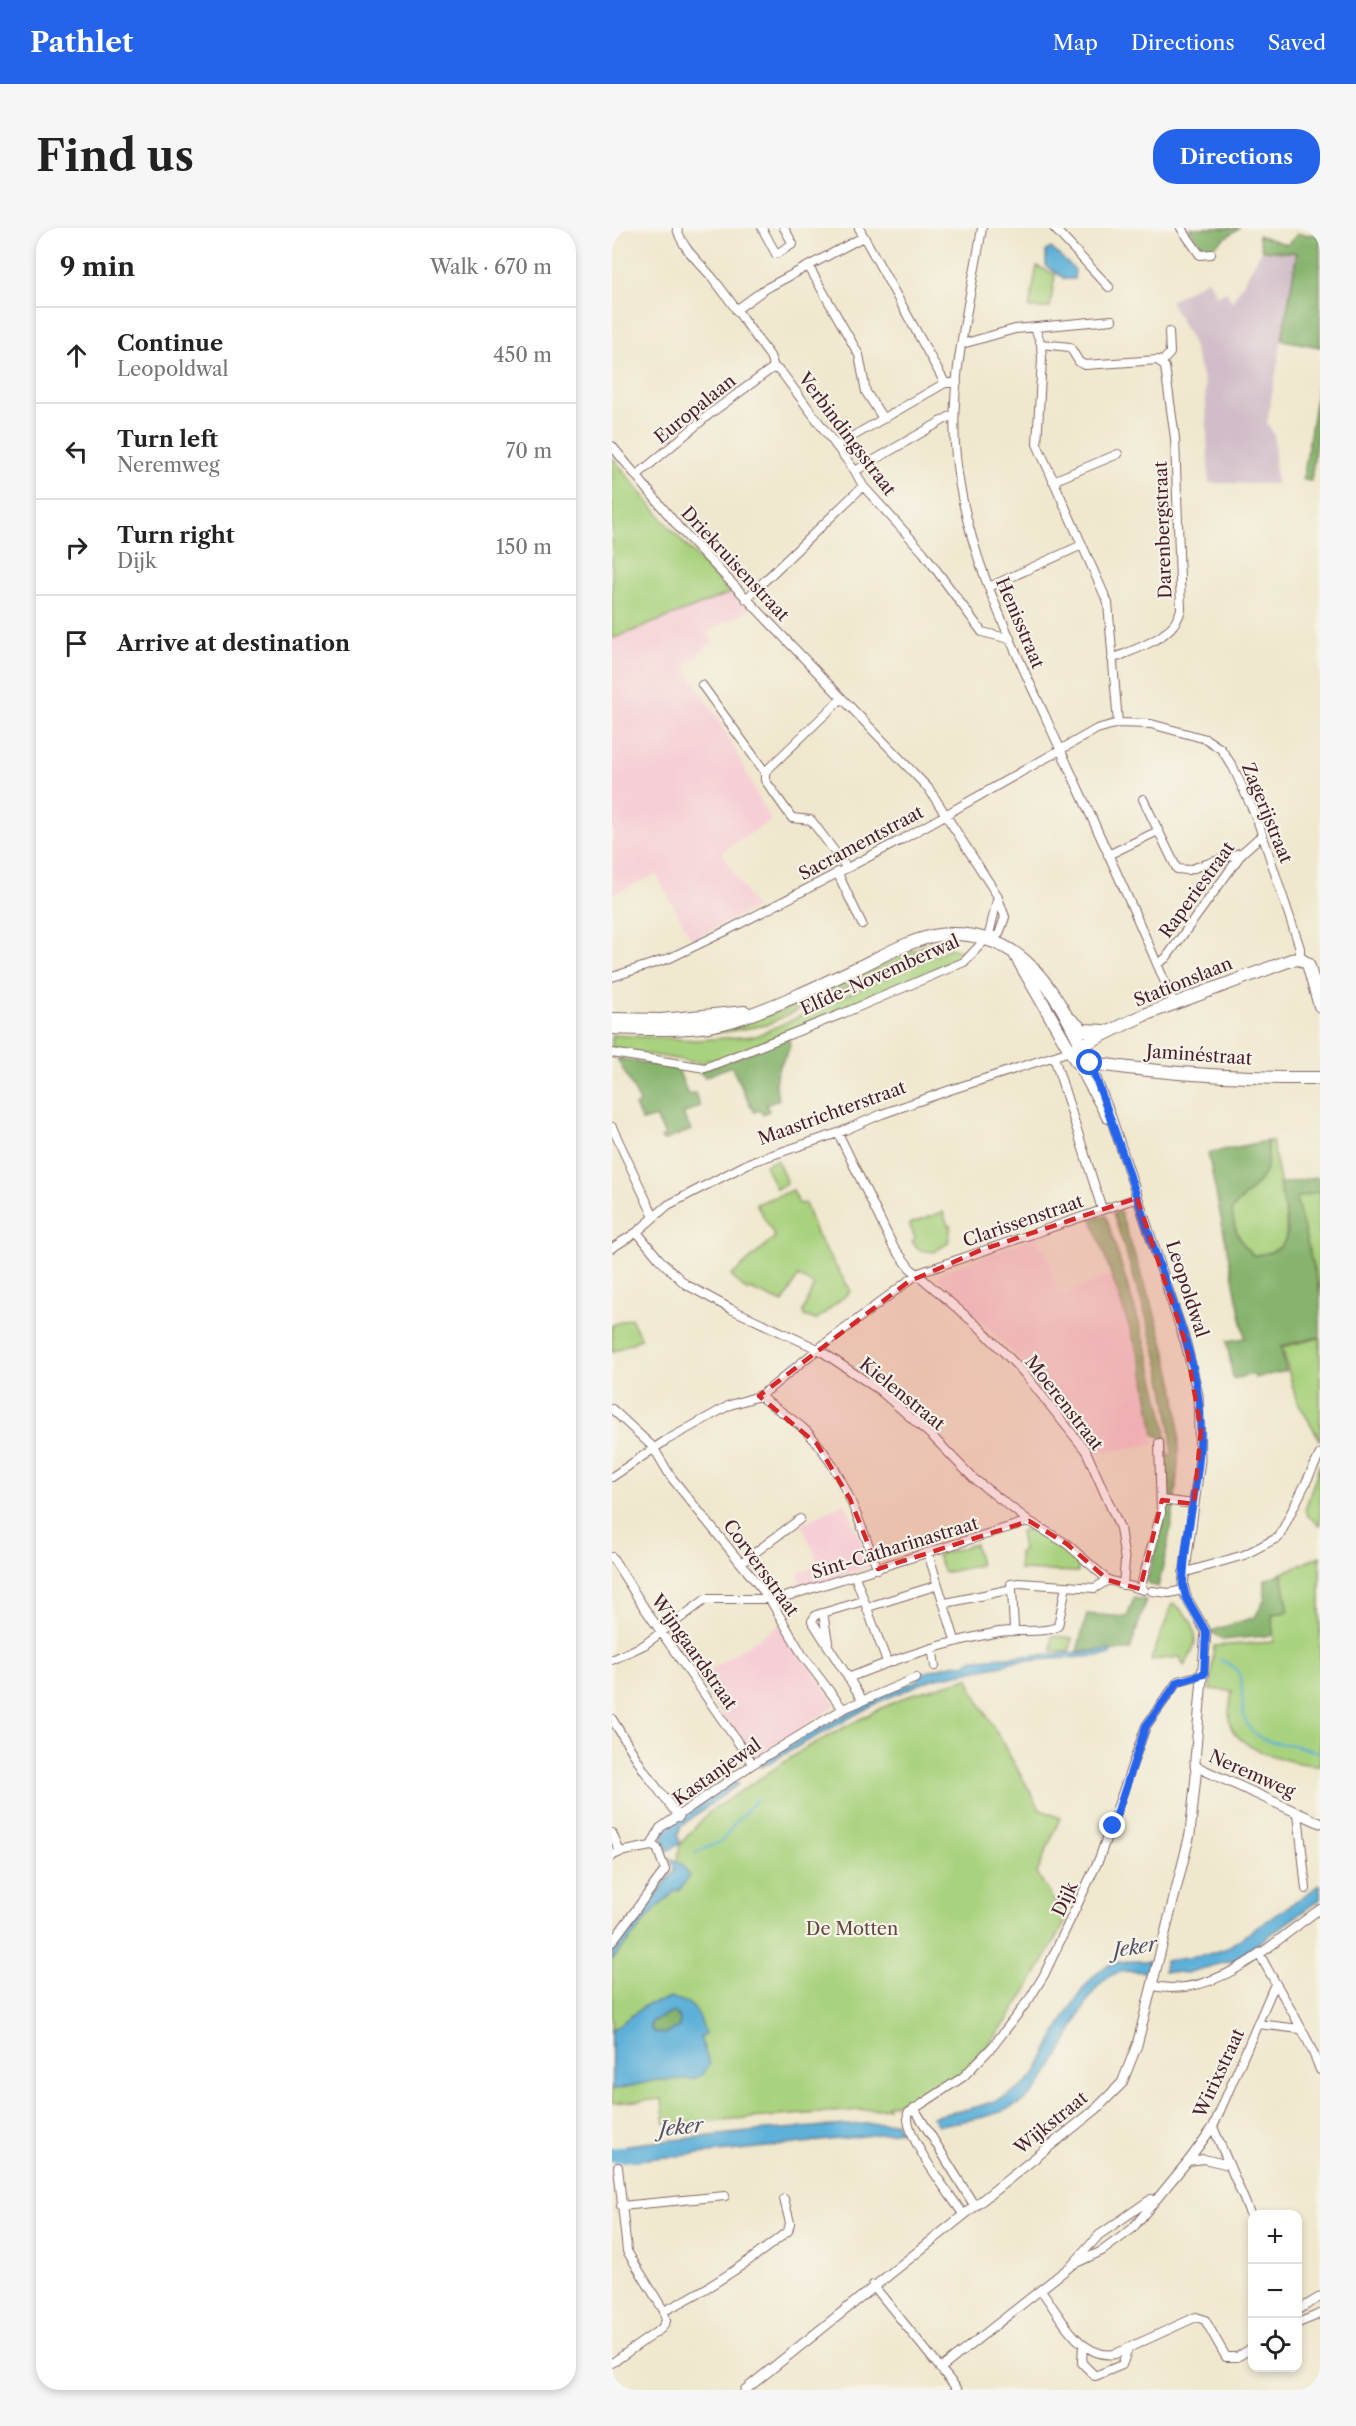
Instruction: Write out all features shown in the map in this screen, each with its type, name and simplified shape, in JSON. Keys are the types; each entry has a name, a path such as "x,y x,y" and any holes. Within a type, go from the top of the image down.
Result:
{"main road":[{"name":"Elfde-Novemberwal","path":"612,1028 700,1026 733,1020 805,992 914,942 953,934 988,939"},
{"path":"988,939 1014,953 1032,968 1063,1010 1083,1030 1109,1030"},
{"path":"1014,953 1076,1053"},
{"name":"Stationslaan","path":"1076,1053 1109,1030 1291,960 1300,959"},
{"path":"1300,959 1308,964 1320,1006"},
{"path":"1063,1010 1076,1053"},
{"name":"Elfde-Novemberwal","path":"612,1019 661,1020 755,1011"},
{"name":"Leopoldwal","path":"1076,1053 1090,1063"},
{"name":"Jaminéstraat","path":"1090,1063 1273,1079 1320,1078"}],"street":[{"name":"Verbindingsstraat","path":"677,228 680,237 698,263 736,310 770,356 774,367 782,373 855,471 863,486 923,552 982,632 1010,639"},
{"path":"762,228 776,254 793,244 784,228"},
{"path":"859,228 945,383"},
{"name":"Henisstraat","path":"982,228 962,345 954,414 956,457 962,495 981,567 1010,639 1174,1004"},
{"path":"1054,228 1109,287"},
{"path":"1181,228 1200,255 1211,254"},
{"path":"736,310 765,289 863,237"},
{"path":"809,267 859,355 866,392 882,417"},
{"path":"962,345 1015,329 1112,320"},
{"path":"1035,328 1041,344 1036,436 1053,481 1110,611 1118,723"},
{"name":"Darenbergstraat","path":"1113,659 1167,632 1179,620 1181,609 1175,438 1162,362 1170,353 1169,332"},
{"path":"1041,344 1070,346 1078,362 1084,365 1158,360 1162,362"},
{"name":"Europalaan","path":"636,476 711,413 774,367"},
{"path":"836,446 882,417 945,383 957,383"},
{"path":"855,471 954,414"},
{"name":"Driekruisenstraat","path":"612,446 680,529 929,789 997,895 1005,917 1003,927 999,934 988,939"},
{"path":"1053,481 1118,454"},
{"path":"746,599 863,486"},
{"path":"989,587 1082,545"},
{"path":"702,685 765,772 765,780 792,818 811,820 847,868"},
{"path":"765,772 841,699"},
{"name":"Sacramentstraat","path":"612,977 683,953 945,815 1059,748 1097,729 1118,723"},
{"name":"Zagerijstraat","path":"1118,723 1151,724 1206,739 1215,745 1233,767 1262,835 1300,948 1300,959"},
{"path":"1143,799 1177,869 1188,870 1243,852"},
{"path":"1108,855 1158,831"},
{"name":"Raperiestraat","path":"1157,964 1166,958 1243,852 1262,835"},
{"path":"837,872 862,924"},
{"path":"988,939 997,906 997,895"},
{"name":"Elfde-Novemberwal","path":"612,1053 705,1068 964,962 988,939"},
{"name":"Maastrichterstraat","path":"612,1248 637,1232 677,1200 751,1162 838,1133 899,1107 994,1075 1076,1053"},
{"name":"Leopoldwal","path":"1076,1053 1113,1127"},
{"path":"1054,1058 1102,1209"},
{"name":"Leopoldwal","path":"1090,1063 1186,1344 1196,1386 1201,1430 1194,1504 1183,1573 1184,1590"},
{"path":"1099,1085 1103,1071 1110,1066"},
{"path":"612,1127 654,1217"},
{"name":"Moerenstraat","path":"838,1133 893,1246 910,1268 919,1273 980,1328 1024,1373 1086,1451 1120,1528 1125,1561 1123,1585"},
{"name":"Clarissenstraat","path":"759,1396 919,1273 1137,1198"},
{"name":"Kielenstraat","path":"637,1232 674,1274 702,1295 818,1349 879,1390 933,1437 974,1479 1029,1521 1067,1544 1108,1580 1146,1590 1170,1593 1184,1590"},
{"path":"612,1477 653,1448 730,1405 759,1396 804,1429 816,1444 850,1499 878,1569"},
{"name":"Corversstraat","path":"612,1409 653,1448 671,1477 768,1598 803,1656 843,1709"},
{"path":"1146,1590 1162,1500 1159,1443"},
{"path":"1183,1573 1244,1555 1279,1537 1320,1454"},
{"path":"1162,1500 1194,1504"},
{"path":"741,1563 800,1519"},
{"name":"Sint-Catharinastraat","path":"612,1660 662,1633 706,1599 778,1599 1029,1521"},
{"path":"928,1553 946,1603 955,1640"},
{"name":"Wijngaardstraat","path":"612,1557 753,1764"},
{"path":"855,1576 887,1662"},
{"path":"1014,1629 1011,1584 1095,1588 1108,1580"},
{"path":"860,1696 812,1621 816,1615 938,1585"},
{"path":"848,1678 887,1662 955,1640 1014,1629 1052,1630 1058,1626 1066,1586"},
{"path":"946,1603 1012,1589"},
{"name":"Neremweg","path":"1184,1590 1206,1632 1195,1766 1320,1823"},
{"path":"824,1613 828,1644"},
{"path":"932,1648 935,1666"},
{"name":"Dijk","path":"911,2110 938,2096 969,2072 1017,2016 1044,1975 1100,1859 1146,1726 1178,1682 1204,1674"},
{"name":"Kastanjewal","path":"651,1846 660,1828 753,1764 843,1709 916,1678"},
{"path":"612,1719 679,1817"},
{"name":"Wijkstraat","path":"745,2390 873,2285 1095,2110 1122,2083 1134,2056 1190,1834 1195,1766"},
{"name":"Neremweg","path":"1298,1813 1306,1888"},
{"path":"612,1833 616,1854 651,1846 657,1848 665,1870 612,1942"},
{"path":"1153,1986 1177,1989 1218,1980 1320,1910"},
{"path":"1259,1953 1274,1986 1282,1993 1320,2070"},
{"name":"Wirixstraat","path":"1072,2265 1102,2251 1132,2229 1213,2127 1274,1986"},
{"path":"1258,2024 1300,2028"},
{"path":"911,2110 974,2205"},
{"path":"911,2110 907,2119 912,2135 963,2214"},
{"path":"1213,2127 1249,2210"},
{"path":"1188,2161 1204,2159 1229,2165"},
{"path":"612,2363 662,2328 666,2321 664,2311 627,2251 618,2167"},
{"name":"Wirixstraat","path":"940,2369 1072,2265 1099,2235 1158,2195"},
{"path":"621,2206 725,2196"},
{"path":"664,2311 691,2295 708,2289 788,2231 790,2223 784,2199"},
{"path":"873,2285 958,2390"},
{"path":"1041,2290 1083,2345 1101,2355 1115,2354 1128,2349 1196,2317 1207,2323 1226,2357 1237,2357 1248,2350"},
{"path":"1302,2308 1320,2297"},
{"path":"1302,2320 1320,2314"},
{"path":"1083,2345 1082,2363 1095,2376 1122,2365 1128,2349"}],"highlighted area":[{"path":"1137,1198 1186,1344 1201,1430 1194,1504 1162,1500 1140,1589 1108,1580 1067,1544 1029,1521 878,1569 850,1499 817,1444 759,1396 908,1282 981,1250"}],"shaded area":[{"path":"1262,250 1297,253 1267,423 1274,435 1276,484 1209,483 1205,386 1192,342 1170,301 1208,279 1217,296 1226,291 1232,302"},
{"path":"730,593 750,610 707,632 713,641 685,666 725,731 771,821 722,851 755,908 692,940 656,874 612,895 612,639"},
{"path":"1037,1236 1049,1261 1059,1297 1111,1275 1148,1389 1154,1444 1093,1454 1015,1355 938,1277 942,1272"},
{"path":"845,1502 871,1566 801,1588 798,1573 819,1565 802,1524"},
{"path":"781,1624 836,1705 752,1760 697,1678"}],"green space":[{"path":"1189,228 1239,228 1211,248 1204,249"},
{"path":"1297,234 1320,235 1320,347 1282,340 1297,253 1262,250 1258,235 1288,245"},
{"path":"1037,266 1055,275 1050,308 1029,308"},
{"path":"1320,371 1320,411 1311,481 1303,480"},
{"path":"612,457 669,527 730,593 612,639"},
{"path":"930,944 930,948 766,1025 725,1032 686,1032 722,1027 783,1011"},
{"path":"950,948 967,954 861,1004 857,1002 854,1006 712,1062 708,1059 705,1064 612,1048 612,1035 696,1040 756,1036"},
{"path":"789,1037 790,1045 776,1078 779,1099 766,1105 769,1111 762,1114 760,1110 754,1112 731,1066 705,1077 699,1072"},
{"path":"617,1058 678,1069 688,1095 695,1093 700,1106 683,1114 691,1130 663,1141 661,1138 665,1136 656,1117 642,1121 635,1106 640,1102"},
{"path":"1267,1141 1272,1141 1280,1179 1286,1238 1283,1246 1277,1251 1253,1255 1238,1235 1232,1210 1264,1174 1268,1155"},
{"path":"1267,1141 1268,1155 1264,1174 1232,1210 1234,1223 1238,1235 1253,1255 1268,1253 1279,1248 1285,1241 1287,1221 1279,1184 1316,1177 1320,1179 1320,1191 1296,1198 1320,1294 1320,1337 1281,1346 1286,1371 1255,1378 1253,1374 1233,1379 1227,1341 1245,1338 1208,1153"},
{"path":"777,1160 787,1183 776,1189 765,1165"},
{"path":"793,1190 799,1204 805,1203 817,1236 851,1291 816,1320 804,1316 803,1311 814,1285 798,1276 783,1303 750,1289 747,1291 731,1276 775,1237 756,1204"},
{"path":"1320,1191 1320,1294 1295,1198"},
{"path":"1120,1211 1163,1342 1177,1409 1179,1434 1176,1486 1169,1539 1158,1587 1146,1582 1163,1526 1166,1496 1162,1438 1154,1434 1143,1367 1092,1219 1106,1216 1148,1352 1164,1419 1168,1456 1172,1455 1170,1424 1159,1363 1113,1213"},
{"path":"943,1212 948,1226 951,1225 948,1243 934,1252 920,1250 912,1242 915,1238 909,1224"},
{"path":"631,1318 641,1339 612,1352 612,1325"},
{"path":"1320,1338 1320,1440 1296,1399 1282,1347"},
{"path":"1320,1464 1320,1525 1308,1516 1305,1510"},
{"path":"1028,1529 1059,1544 1079,1560 1078,1572 1019,1570 1019,1552 1023,1551 1020,1531"},
{"path":"975,1544 980,1565 944,1573 937,1555"},
{"path":"1320,1556 1320,1765 1269,1755 1244,1742 1235,1734 1229,1720 1232,1691 1210,1689 1214,1646 1274,1642 1272,1614 1288,1612 1282,1573"},
{"path":"1282,1573 1289,1612 1272,1614 1273,1635 1222,1640 1211,1631 1255,1617 1265,1599 1265,1580"},
{"path":"1134,1598 1146,1600 1130,1650 1077,1651 1087,1614 1127,1617"},
{"path":"1173,1603 1188,1617 1195,1632 1193,1648 1184,1666 1180,1657 1151,1660"},
{"path":"1052,1636 1072,1638 1070,1650 1052,1651"},
{"name":"De Motten","path":"969,1678 973,1691 1040,1809 1060,1818 1037,1873 1066,1921 1027,1990 997,2034 961,2072 939,2088 921,2097 887,2105 888,2108 665,2124 662,2099 612,2103 612,1949 674,1870 681,1843 708,1813 804,1749 877,1710 913,1694"},
{"path":"674,2012 680,2019 679,2027 665,2034 653,2032 650,2027 652,2021"}],"water":[{"path":"1051,248 1075,270 1074,279 1065,279 1046,266 1046,251"},
{"path":"1111,1650 1110,1655 1008,1662 1008,1664 932,1679 878,1702 761,1767 757,1763 875,1698 918,1680 920,1674 950,1665 966,1665 968,1660"},
{"path":"735,1780 738,1784 681,1826 678,1834 680,1844 667,1851 661,1832"},
{"path":"670,1858 683,1865 689,1876 679,1891 676,1890 656,1909 612,1960 612,1953 675,1870"},
{"path":"1320,1885 1320,1899 1235,1960 1186,1973 1164,1971 1165,1961 1202,1956 1225,1949"},
{"path":"1150,1961 1148,1972 1120,1972 1106,1978 1094,1991 1052,2068 1040,2086 1026,2099 1007,2110 972,2119 938,2125 932,2117 988,2104 1013,2093 1035,2075 1067,2014 1098,1972 1119,1962"},
{"path":"671,1998 686,2002 695,2009 703,2026 705,2034 700,2037 710,2065 702,2075 693,2079 658,2080 612,2090 612,2030 646,2005","holes":["674,2012 680,2019 679,2027 665,2034 653,2032 650,2027 652,2021"]},
{"path":"895,2122 901,2131 624,2161 623,2151 626,2145 767,2130"}],"waterway":[{"path":"1220,1660 1232,1665 1238,1673 1244,1714 1247,1724 1254,1733 1268,1741 1320,1752"},
{"path":"695,1853 722,1841 757,1799"},
{"name":"Jeker","path":"612,2155 642,2152"}],"route":[{"path":"1090,1063 1110,1114 1186,1344 1198,1395 1201,1430 1197,1490 1183,1585 1186,1597 1203,1623 1206,1632 1204,1674 1184,1678 1178,1682 1156,1709 1146,1726 1113,1826"}]}
